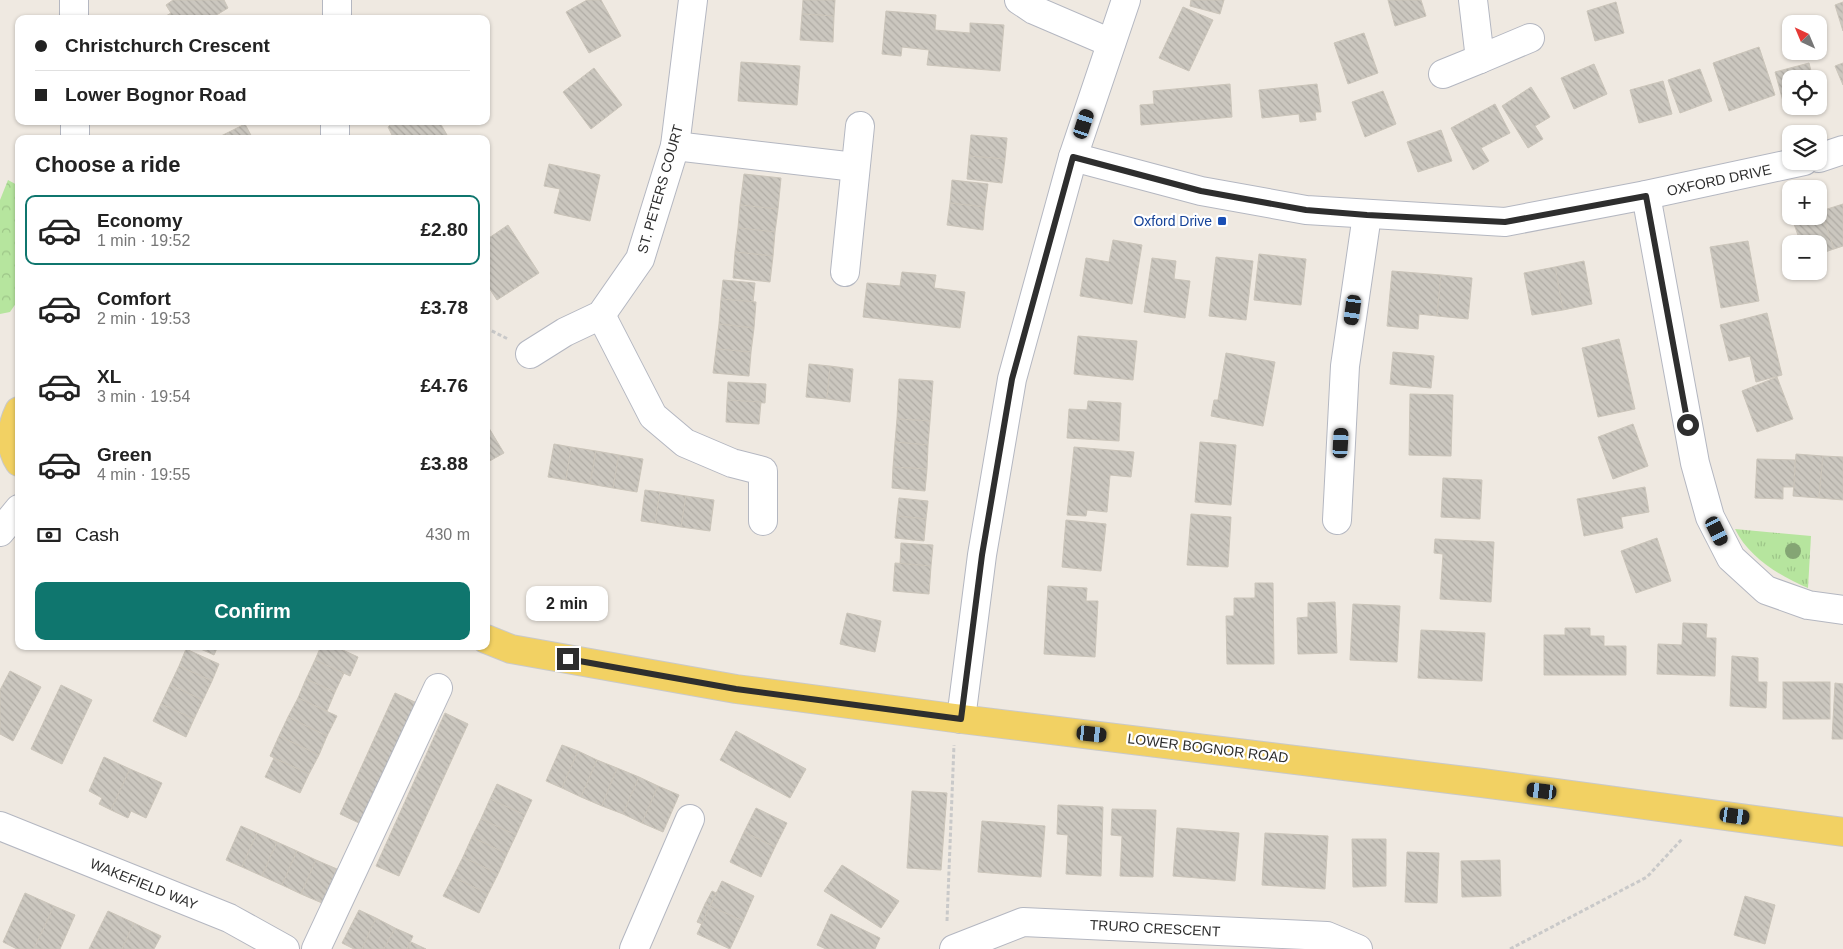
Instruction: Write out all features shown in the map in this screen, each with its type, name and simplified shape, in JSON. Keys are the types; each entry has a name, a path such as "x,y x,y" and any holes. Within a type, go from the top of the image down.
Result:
{"main road":[{"path":"11,416 12,441 15,450"},
{"name":"LOWER BOGNOR ROAD","path":"490,640 511,649 957,729 1148,740 1700,811 1843,832"}],"street":[{"path":"74,0 74,15"},
{"path":"336,15 337,0"},
{"name":"ST. PETERS COURT","path":"530,354 565,332 601,315 640,259 675,146 693,0"},
{"path":"1019,0 1034,10 1111,43"},
{"path":"957,729 982,555 1012,379 1073,157 1126,0"},
{"path":"1473,0 1480,59"},
{"path":"1443,74 1530,38"},
{"path":"845,272 860,126"},
{"path":"675,146 855,168"},
{"path":"1827,155 1843,150"},
{"name":"OXFORD DRIVE","path":"1073,157 1201,191 1306,210 1505,222 1646,196 1782,166"},
{"path":"1646,196 1695,463 1710,517 1730,558 1766,590 1808,605 1843,610"},
{"path":"1337,520 1345,366 1367,215"},
{"path":"601,315 653,416 685,444 732,463 763,472 763,522"},
{"path":"0,532 15,514"},
{"path":"316,949 438,688"},
{"path":"634,949 690,819"},
{"name":"WAKEFIELD WAY","path":"0,826 229,918 284,949"},
{"name":"TRURO CRESCENT","path":"950,939 1023,922 1326,942 1358,949"}],"path":[{"path":"950,939 957,729"},
{"path":"1510,949 1647,877 1691,828 1700,811"}],"green space":[{"path":"8,180 15,184 15,305 10,312 0,314 0,200"},
{"path":"1735,529 1811,536 1808,588 1766,565 1748,549"}],"building":[{"path":"173,0 224,0 228,8 217,15 168,15 171,13 166,5"},
{"path":"587,0 601,0 621,36 589,53 566,12"},
{"path":"803,0 835,0 834,16 802,14"},
{"path":"1191,0 1224,0 1220,14 1190,6"},
{"path":"1388,0 1421,0 1426,16 1395,26"},
{"path":"1616,2 1624,33 1595,41 1587,11"},
{"path":"1843,2 1843,31 1835,5"},
{"path":"1183,7 1213,20 1189,71 1159,58"},
{"path":"886,11 936,15 935,30 970,33 970,23 1004,25 1000,71 927,65 929,50 902,47 901,56 882,54"},
{"path":"802,14 834,16 833,42 800,40"},
{"path":"1364,33 1378,73 1348,84 1334,43"},
{"path":"1759,47 1775,95 1729,111 1713,63"},
{"path":"741,62 800,66 797,105 738,101"},
{"path":"1809,63 1811,70 1783,70"},
{"path":"1843,63 1843,85 1835,66"},
{"path":"1594,64 1607,94 1574,109 1561,78"},
{"path":"594,68 622,105 591,129 563,92"},
{"path":"1700,69 1712,101 1680,113 1668,80"},
{"path":"1782,70 1782,98 1775,72"},
{"path":"1663,81 1672,114 1639,123 1630,90"},
{"path":"1230,84 1232,117 1141,125 1140,105 1154,104 1153,91"},
{"path":"1317,84 1321,112 1315,112 1316,120 1300,122 1299,114 1262,118 1259,90"},
{"path":"1531,87 1550,117 1535,126 1543,139 1528,148 1502,106"},
{"path":"1383,91 1396,124 1365,137 1352,102"},
{"path":"1495,104 1510,133 1481,148 1489,161 1473,170 1451,128"},
{"path":"246,125 251,135 223,135"},
{"path":"390,125 441,125 447,135 392,135 388,127"},
{"path":"1441,130 1452,161 1418,172 1407,142"},
{"path":"971,135 1007,138 1005,159 969,156"},
{"path":"969,156 1005,159 1002,183 967,179"},
{"path":"549,164 600,175 590,221 554,213 560,189 544,186"},
{"path":"744,174 781,178 778,209 740,205"},
{"path":"952,180 988,184 985,207 950,203"},
{"path":"950,203 985,207 983,230 947,225"},
{"path":"1843,204 1843,246 1834,249 1826,225 1827,209"},
{"path":"740,205 778,209 775,232 738,228"},
{"path":"508,225 539,273 497,300 490,289 490,237"},
{"path":"1794,225 1826,225 1834,249 1827,251 1827,235 1798,235"},
{"path":"738,228 775,232 773,256 735,252"},
{"path":"1113,240 1142,245 1132,304 1080,296 1086,258 1109,262"},
{"path":"1748,241 1759,301 1721,308 1710,247"},
{"path":"735,252 773,256 770,282 733,278"},
{"path":"1259,254 1306,259 1301,305 1254,300"},
{"path":"1216,257 1253,261 1246,320 1209,316"},
{"path":"1152,258 1176,261 1174,279 1190,281 1185,318 1144,312"},
{"path":"1584,261 1592,304 1563,310 1555,267"},
{"path":"1555,267 1563,310 1532,315 1524,273"},
{"path":"1392,271 1441,275 1437,316 1419,314 1418,329 1387,326"},
{"path":"902,272 936,275 934,288 965,292 960,328 863,317 867,283 900,286"},
{"path":"1441,275 1472,278 1468,319 1437,316"},
{"path":"723,280 755,283 753,302 721,299"},
{"path":"721,299 756,302 754,328 719,324"},
{"path":"1767,313 1782,375 1756,382 1750,356 1729,361 1720,325"},
{"path":"719,324 754,328 751,352 716,349"},
{"path":"1078,336 1137,341 1133,380 1074,374"},
{"path":"1619,339 1635,409 1598,417 1582,348"},
{"path":"716,349 751,352 749,376 713,373"},
{"path":"1393,352 1434,356 1431,388 1390,384"},
{"path":"1226,353 1275,362 1263,426 1211,416 1214,400 1218,400"},
{"path":"809,364 830,366 827,399 806,397"},
{"path":"830,366 853,369 850,402 827,399"},
{"path":"1777,377 1793,419 1757,432 1742,391"},
{"path":"899,379 933,381 930,421 897,419"},
{"path":"728,382 766,384 765,403 727,400"},
{"path":"1410,394 1453,395 1451,456 1409,455"},
{"path":"727,400 761,402 759,424 726,422"},
{"path":"1088,401 1121,403 1119,441 1067,438 1069,409 1087,410"},
{"path":"897,419 930,421 928,445 895,442"},
{"path":"1633,424 1648,466 1613,479 1598,437"},
{"path":"490,430 504,453 490,461"},
{"path":"895,442 928,445 927,469 893,467"},
{"path":"1200,442 1236,445 1231,505 1195,502"},
{"path":"554,444 571,447 566,480 548,477"},
{"path":"571,447 596,451 590,484 566,480"},
{"path":"1074,447 1134,452 1131,477 1110,475 1107,512 1087,510 1086,516 1067,515"},
{"path":"596,451 619,455 613,488 590,484"},
{"path":"1796,454 1823,456 1819,498 1793,496"},
{"path":"619,455 643,459 637,492 613,488"},
{"path":"1823,456 1843,457 1843,500 1819,498"},
{"path":"1757,459 1795,460 1794,487 1783,487 1783,499 1755,498"},
{"path":"893,467 927,469 925,491 892,488"},
{"path":"1443,478 1482,480 1480,519 1441,517"},
{"path":"1645,487 1649,512 1621,517 1623,528 1584,536 1577,499"},
{"path":"645,490 660,492 655,523 641,521"},
{"path":"660,492 686,496 681,527 655,523"},
{"path":"686,496 714,500 710,531 681,527"},
{"path":"899,498 928,501 926,519 897,516"},
{"path":"1191,514 1231,517 1228,567 1187,565"},
{"path":"897,516 926,519 924,541 895,538"},
{"path":"1066,520 1106,524 1101,571 1062,567"},
{"path":"1657,538 1671,581 1636,593 1621,551"},
{"path":"1435,539 1494,542 1491,602 1440,599 1443,554 1434,553"},
{"path":"901,543 933,545 931,566 900,564"},
{"path":"895,563 931,566 929,594 893,591"},
{"path":"1255,583 1273,583 1274,664 1227,664 1226,616 1234,616 1234,598 1255,598"},
{"path":"1048,586 1087,588 1086,601 1098,601 1095,657 1044,654"},
{"path":"1335,602 1337,653 1298,654 1297,618 1308,617 1308,603"},
{"path":"1353,604 1400,606 1397,662 1350,660"},
{"path":"847,613 881,621 875,652 840,644"},
{"path":"1683,623 1707,624 1706,638 1716,638 1715,676 1657,674 1658,644 1682,645"},
{"path":"1565,628 1590,628 1590,636 1604,636 1604,646 1626,646 1626,675 1544,675 1544,635 1565,635"},
{"path":"1421,630 1485,633 1482,681 1418,678"},
{"path":"186,650 219,664 212,681 179,666"},
{"path":"203,650 216,650 214,655"},
{"path":"319,650 343,650 358,657 350,676 315,660"},
{"path":"1732,656 1758,658 1758,682 1767,682 1766,708 1730,706"},
{"path":"315,660 344,673 335,692 306,679"},
{"path":"179,666 212,681 203,700 170,685"},
{"path":"10,671 41,687 13,741 0,734 0,690"},
{"path":"306,679 335,692 327,711 298,698"},
{"path":"1783,682 1830,682 1830,719 1783,719"},
{"path":"1835,683 1843,684 1843,739 1832,739"},
{"path":"61,685 92,700 62,764 31,749"},
{"path":"170,685 203,700 194,719 161,704"},
{"path":"395,693 417,703 361,824 340,814"},
{"path":"298,698 337,716 327,736 288,717"},
{"path":"161,704 194,719 186,737 153,721"},
{"path":"445,713 468,724 399,876 376,866"},
{"path":"288,717 327,736 319,755 279,736"},
{"path":"736,731 806,769 790,798 720,760"},
{"path":"279,736 319,755 309,774 270,756"},
{"path":"562,745 578,751 562,788 546,781"},
{"path":"578,751 597,760 581,797 562,788"},
{"path":"104,757 130,769 111,810 99,804 102,798 89,791"},
{"path":"274,758 309,774 300,793 265,777"},
{"path":"597,760 617,768 602,806 581,797"},
{"path":"617,768 639,777 623,814 602,806"},
{"path":"130,769 162,783 146,818 131,811 128,818 111,810"},
{"path":"639,777 658,786 642,823 623,814"},
{"path":"497,784 532,800 525,815 490,799"},
{"path":"658,786 679,795 663,832 642,823"},
{"path":"912,791 947,793 941,870 907,868"},
{"path":"490,799 525,815 516,835 481,819"},
{"path":"1058,805 1103,807 1101,876 1066,874 1068,835 1057,834"},
{"path":"756,808 787,823 775,847 744,832"},
{"path":"1112,809 1156,810 1153,877 1120,876 1122,836 1111,835"},
{"path":"481,819 516,835 507,854 472,837"},
{"path":"982,821 1045,826 1041,877 978,872"},
{"path":"241,826 257,833 242,867 226,860"},
{"path":"1177,828 1239,833 1235,881 1173,876"},
{"path":"744,832 775,847 761,877 730,862"},
{"path":"257,833 277,842 262,876 242,867"},
{"path":"1265,833 1328,836 1325,889 1262,885"},
{"path":"472,837 507,854 498,874 463,857"},
{"path":"1352,839 1386,839 1386,886 1353,887"},
{"path":"277,842 297,851 282,885 262,876"},
{"path":"297,851 316,860 301,894 282,885"},
{"path":"1407,852 1439,853 1437,903 1405,902"},
{"path":"463,857 498,874 488,894 453,877"},
{"path":"316,860 337,869 322,903 301,894"},
{"path":"1500,860 1501,896 1462,897 1461,861"},
{"path":"842,865 899,901 881,928 824,891"},
{"path":"453,877 488,894 479,913 443,896"},
{"path":"722,881 754,896 743,921 710,906"},
{"path":"712,891 716,893 710,906 705,904"},
{"path":"25,893 54,906 34,949 17,949 3,942"},
{"path":"1745,896 1775,905 1765,944 1734,935"},
{"path":"705,904 710,906 702,924 697,922"},
{"path":"54,906 75,915 60,949 34,949"},
{"path":"710,906 743,921 730,949 697,934"},
{"path":"359,910 376,918 362,949 354,949 342,943"},
{"path":"108,911 134,923 122,949 89,949"},
{"path":"831,914 880,938 875,949 826,949 817,945"},
{"path":"376,918 395,928 384,949 362,949"},
{"path":"134,923 161,936 154,949 122,949"},
{"path":"395,928 413,936 407,949 384,949"},
{"path":"411,942 426,949 407,949"}],"place":[{"name":"Oxford Drive","path":"1222,221"}],"route":[{"path":"568,659 736,689 961,719 982,555 1012,379 1073,157 1201,191 1306,210 1367,215 1505,222 1646,196 1688,425"}]}
